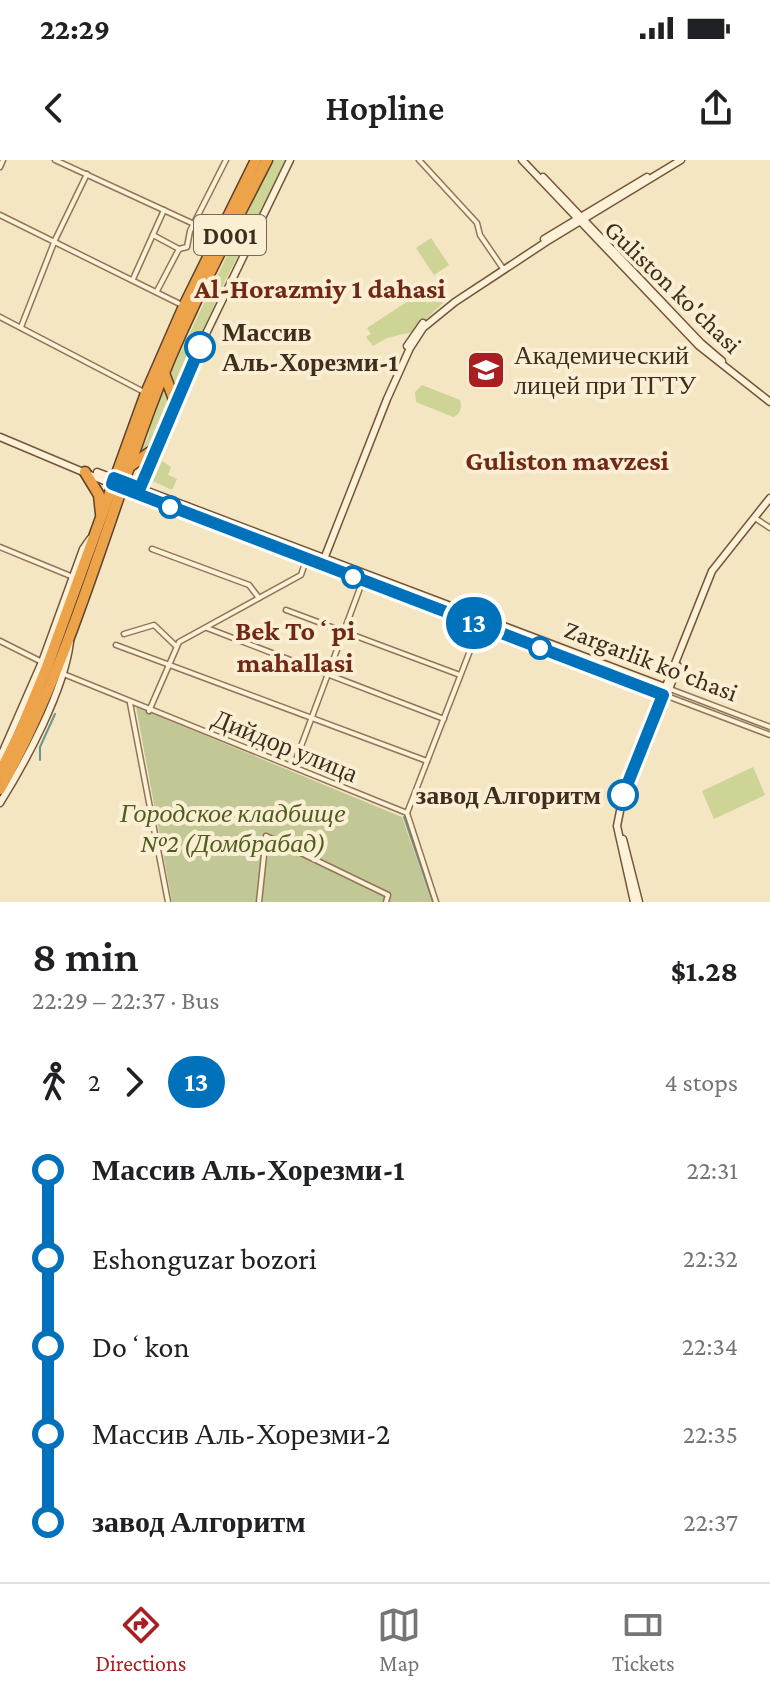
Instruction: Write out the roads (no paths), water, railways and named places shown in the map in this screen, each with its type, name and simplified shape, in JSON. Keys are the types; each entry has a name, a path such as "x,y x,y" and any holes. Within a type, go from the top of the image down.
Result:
{"highway":[{"name":"D001","path":"0,789 13,767 52,668 118,483 146,393 267,160"},
{"name":"D001","path":"0,773 23,718 73,625 102,517 128,468 188,308 253,161"},
{"path":"164,373 175,402"},
{"path":"128,468 155,449"},
{"path":"85,472 99,495 102,517"}],"main road":[{"path":"140,488 175,402 290,160"},
{"name":"Guliston ko'chasi","path":"524,160 701,343 770,399"},
{"path":"321,560 412,337 429,317 674,160"},
{"path":"580,220 681,160"},
{"path":"321,560 387,399 416,338 444,310 503,268"},
{"path":"0,437 118,483"},
{"path":"55,458 118,483"},
{"name":"Zargarlik ko'chasi","path":"118,483 140,488 307,555"},
{"name":"Zargarlik ko'chasi","path":"118,483 667,692"},
{"path":"636,902 620,843 617,818 624,791 715,572 770,501"},
{"path":"0,803 25,759 52,668 73,577 83,549 97,530"},
{"path":"328,546 339,564"},
{"name":"Zargarlik ko'chasi","path":"321,560 339,564 364,577"},
{"path":"0,758 23,718"}],"street":[{"path":"0,167 3,160"},
{"path":"55,160 194,224"},
{"path":"153,235 179,249 187,247 194,224 226,160"},
{"path":"419,160 477,223 480,235 503,268"},
{"path":"21,327 55,240 87,174"},
{"path":"133,279 164,210"},
{"path":"0,215 188,308"},
{"path":"157,291 179,249"},
{"path":"0,317 146,393"},
{"path":"755,518 770,528"},
{"path":"0,547 73,577"},
{"path":"152,549 249,585 259,598"},
{"path":"149,711 176,646 301,575 307,555"},
{"path":"297,757 364,577"},
{"path":"286,610 461,675"},
{"path":"436,902 407,813 481,622"},
{"path":"124,634 154,625 176,646"},
{"path":"207,628 444,719"},
{"name":"Дийдор улица","path":"0,641 130,703 407,813"},
{"path":"116,645 427,761"},
{"name":"Zargarlik ko'chasi","path":"667,692 770,727"},
{"name":"Zargarlik ko'chasi","path":"667,692 770,735"},
{"path":"130,703 168,902"},
{"path":"715,714 717,707"},
{"path":"0,735 13,732"},
{"path":"259,902 266,836 388,895 386,902"}],"waterway":[{"path":"40,760 40,747 55,714"},
{"path":"404,817 433,902"}],"place":[{"name":"Массив Аль-Хорезми-1","path":"200,347"},
{"name":"Академический лицей при ТГТУ","path":"486,370"},
{"name":"завод Алгоритм","path":"623,795"}],"district":[{"name":"Al-Horazmiy 1 dahasi","path":"320,288"},
{"name":"Guliston mavzesi","path":"567,460"},
{"name":"Bek Toʻpi mahallasi","path":"295,646"}],"park label":[{"name":"Городское кладбище №2 (Домбрабад)","path":"233,828"}]}
